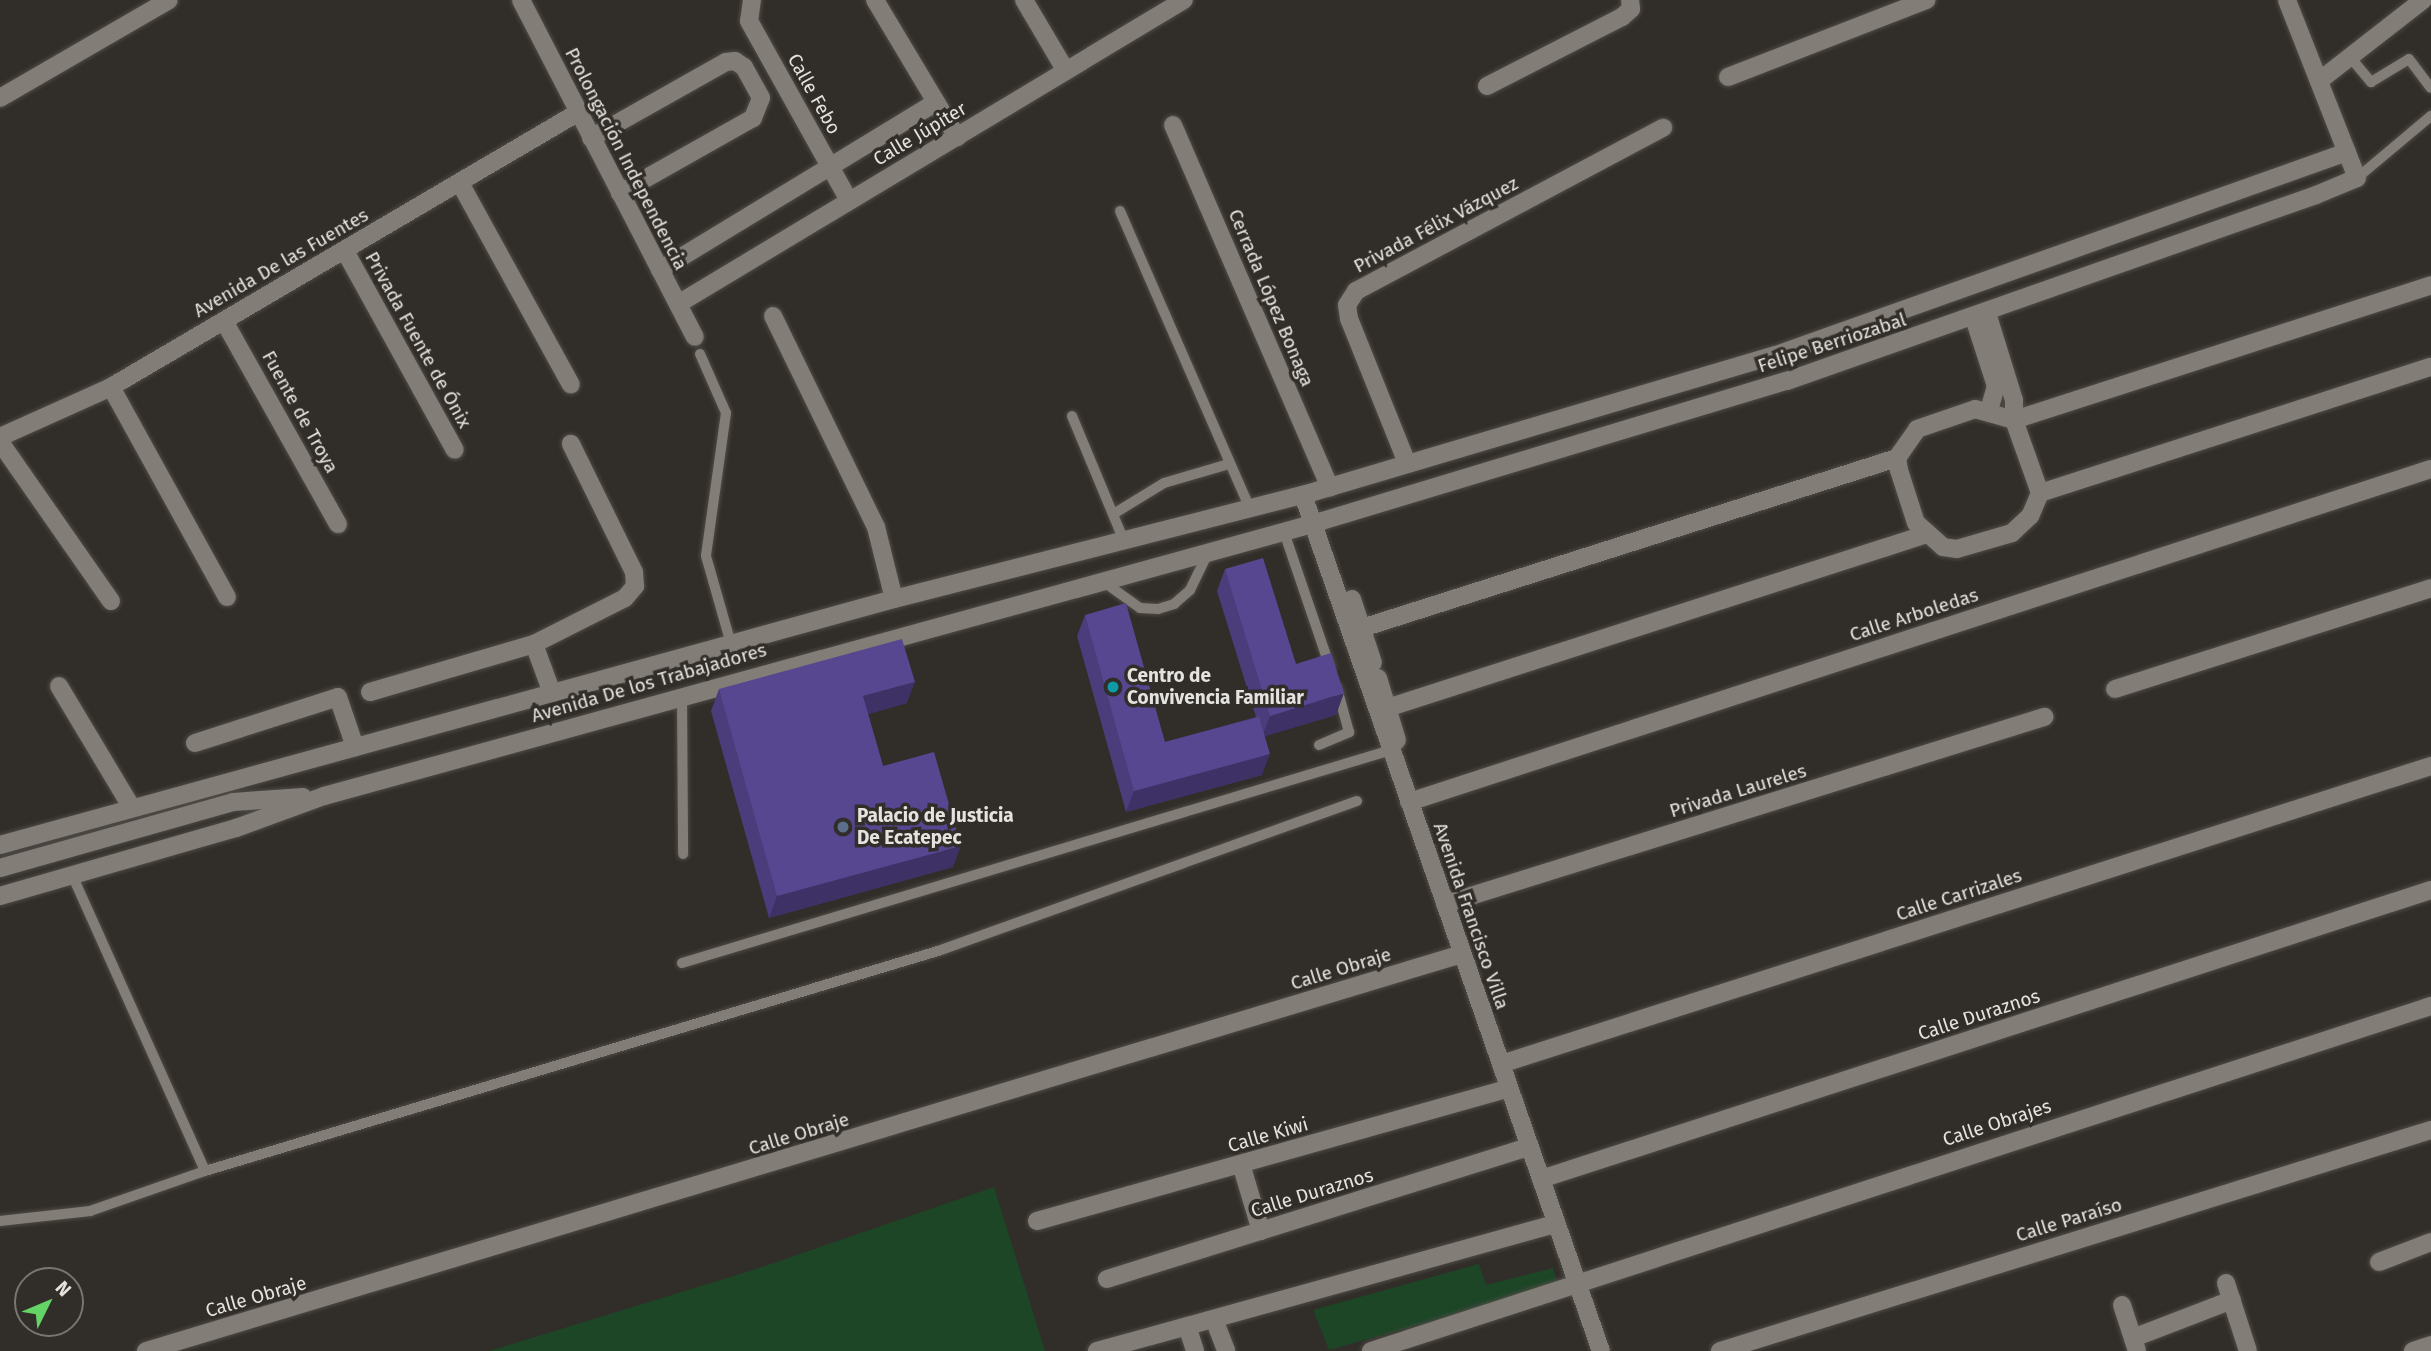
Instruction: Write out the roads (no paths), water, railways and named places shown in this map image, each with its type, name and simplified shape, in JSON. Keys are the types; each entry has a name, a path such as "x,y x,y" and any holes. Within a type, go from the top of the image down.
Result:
{"street":[{"path":"0,98 169,0"},
{"name":"Prolongación Independencia","path":"521,0 698,345"},
{"path":"875,0 957,136"},
{"path":"1024,0 1066,71"},
{"path":"1487,86 1622,17 1631,9 1630,0"},
{"path":"1728,77 1927,0"},
{"path":"2287,0 2357,178"},
{"path":"2319,80 2423,0"},
{"name":"Calle Júpiter","path":"678,304 1066,71 1175,2"},
{"name":"Calle Febo","path":"750,3 749,21 849,201"},
{"path":"591,138 726,62 735,61 744,67 761,98 753,118 620,192"},
{"path":"660,270 936,102"},
{"name":"Avenida De las Fuentes","path":"0,439 111,387 577,113"},
{"name":"Cerrada López Bonaga","path":"1173,125 1330,487"},
{"name":"Privada Félix Vázquez","path":"1407,463 1349,318 1348,305 1356,291 1664,128"},
{"name":"Felipe Berriozabal","path":"1303,495 1776,355 2347,152"},
{"name":"Felipe Berriozabal","path":"1312,524 1787,381 1980,315 2357,178"},
{"path":"460,183 571,385"},
{"name":"Privada Fuente de Ónix","path":"345,251 454,450"},
{"path":"1362,628 1897,458 1917,429 1975,409 1989,410 2014,420 2431,285"},
{"path":"1980,315 1996,386 1989,410"},
{"path":"1897,458 1916,523 1924,535 1943,547 1957,549 2012,533 2029,516 2040,493 2014,420 2014,400 1980,315"},
{"path":"773,316 876,527 894,599"},
{"name":"Fuente de Troya","path":"224,321 338,524"},
{"path":"2040,493 2431,368"},
{"path":"111,387 227,597"},
{"path":"0,439 111,601"},
{"path":"370,692 534,644 625,598 635,586 634,572 571,444"},
{"name":"Calle Arboledas","path":"1409,802 2431,468"},
{"name":"Avenida Francisco Villa","path":"1303,495 1394,745 1409,802 1601,1351"},
{"name":"Avenida De los Trabajadores","path":"0,845 894,599 1303,495"},
{"name":"Avenida De los Trabajadores","path":"0,896 236,828 324,796 1312,524"},
{"path":"1387,708 1924,535"},
{"path":"2115,689 2431,588"},
{"path":"1352,599 1387,708 1394,745"},
{"path":"534,644 552,693"},
{"path":"59,686 132,808"},
{"path":"195,743 338,697 355,747"},
{"name":"Privada Laureles","path":"1445,904 2044,717"},
{"name":"Calle Carrizales","path":"1500,1064 2431,766"},
{"path":"0,868 233,802 324,796"},
{"name":"Calle Duraznos","path":"1541,1179 2431,890"},
{"name":"Calle Obraje","path":"146,1351 1462,954"},
{"name":"Calle Obrajes","path":"1371,1351 1576,1281 2431,1006"},
{"name":"Calle Kiwi","path":"1038,1221 1509,1088"},
{"name":"Calle Paraíso","path":"1720,1351 2431,1130"},
{"name":"Calle Duraznos","path":"1107,1279 1529,1147"},
{"path":"1241,1164 1261,1231"},
{"path":"1097,1351 1556,1224"},
{"path":"2379,1262 2431,1242"},
{"path":"2122,1305 2135,1345 2229,1292 2248,1351"},
{"path":"1214,1318 1226,1351"},
{"path":"1187,1326 1195,1351"},
{"path":"2413,1351 2431,1345"}],"lane":[{"path":"2350,57 2371,82 2409,59 2431,88"},
{"path":"2357,178 2431,116"},
{"path":"1120,211 1250,509"},
{"path":"698,345 726,413 706,556 731,644"},
{"path":"1072,416 1115,513 1124,541"},
{"path":"1115,513 1164,483 1229,464"},
{"path":"1284,532 1349,724 1346,736 1319,745"},
{"path":"1101,580 1140,608 1158,609 1174,604 1190,590 1209,552"},
{"path":"682,696 683,854"},
{"path":"682,963 1394,745"},
{"path":"0,1221 90,1211 205,1171 938,951 1357,801"},
{"path":"73,877 205,1171"}],"place":[{"name":"Centro de Convivencia Familiar","path":"1113,687"},
{"name":"Palacio de Justicia De Ecatepec","path":"843,827"}]}
